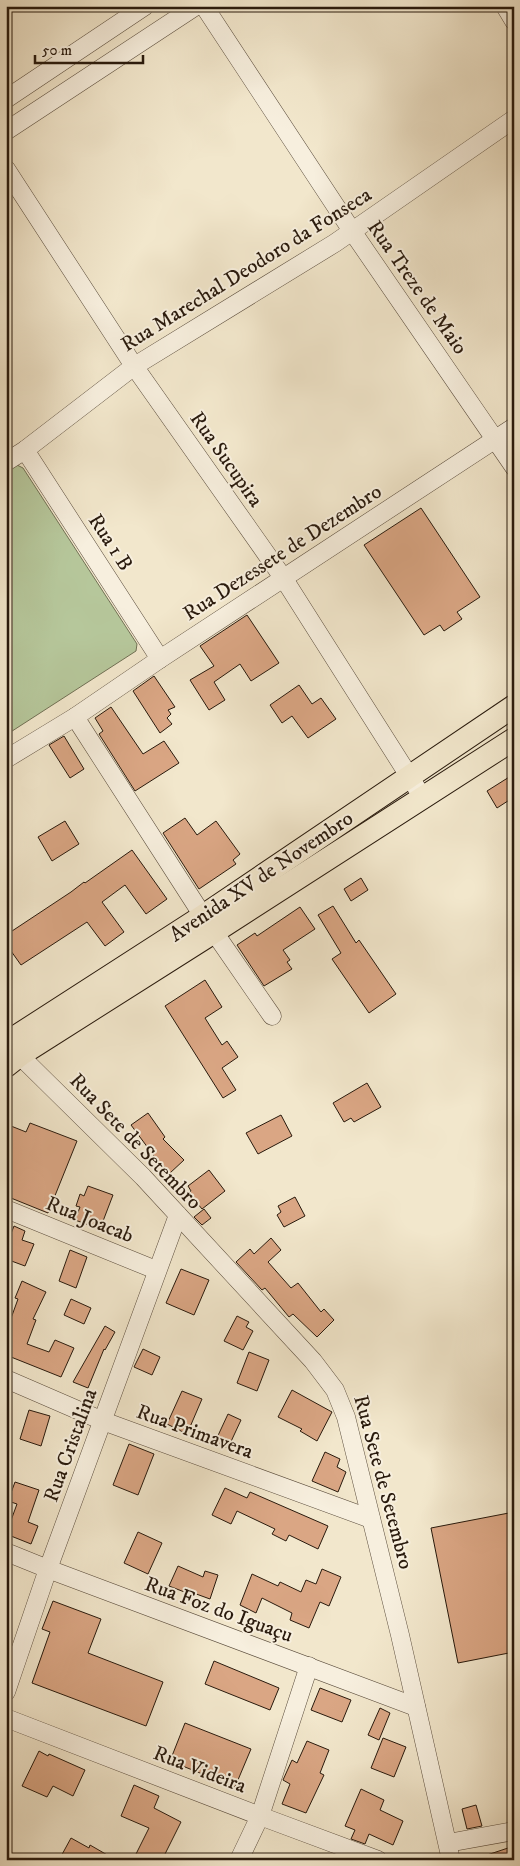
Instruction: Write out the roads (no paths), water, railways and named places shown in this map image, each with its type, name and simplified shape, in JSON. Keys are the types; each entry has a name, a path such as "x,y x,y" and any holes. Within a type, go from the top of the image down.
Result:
{"main road":[{"name":"Avenida XV de Novembro","path":"209,924 410,775 514,706"},
{"name":"Avenida XV de Novembro","path":"9,1050 209,924 423,798 514,739"}],"street":[{"path":"6,99 145,6"},
{"path":"6,131 196,6"},
{"name":"Rua Treze de Maio","path":"204,6 352,231 514,467"},
{"path":"506,6 514,21"},
{"name":"Rua Marechal Deodoro da Fonseca","path":"6,462 25,450 134,366 335,243 514,119"},
{"name":"Rua Sucupira","path":"6,169 134,366 284,579 423,798"},
{"name":"Rua Dezessete de Dezembro","path":"6,759 75,717 160,659 514,427"},
{"name":"Rua 1 B","path":"25,450 160,659"},
{"path":"75,717 209,924 272,1016"},
{"name":"Rua Sete de Setembro","path":"9,1050 143,1177 313,1361 335,1390 346,1417 449,1851"},
{"name":"Rua Joacab","path":"6,1209 156,1270"},
{"name":"Rua Cristalina","path":"6,1692 48,1569 103,1422 156,1270 178,1215"},
{"name":"Rua Primavera","path":"6,1379 103,1422 371,1519"},
{"name":"Rua Foz do Iguaçu","path":"6,1552 416,1708"},
{"path":"239,1860 260,1816 309,1666"},
{"name":"Rua Videira","path":"6,1718 378,1860"},
{"path":"449,1851 514,1831"}]}
